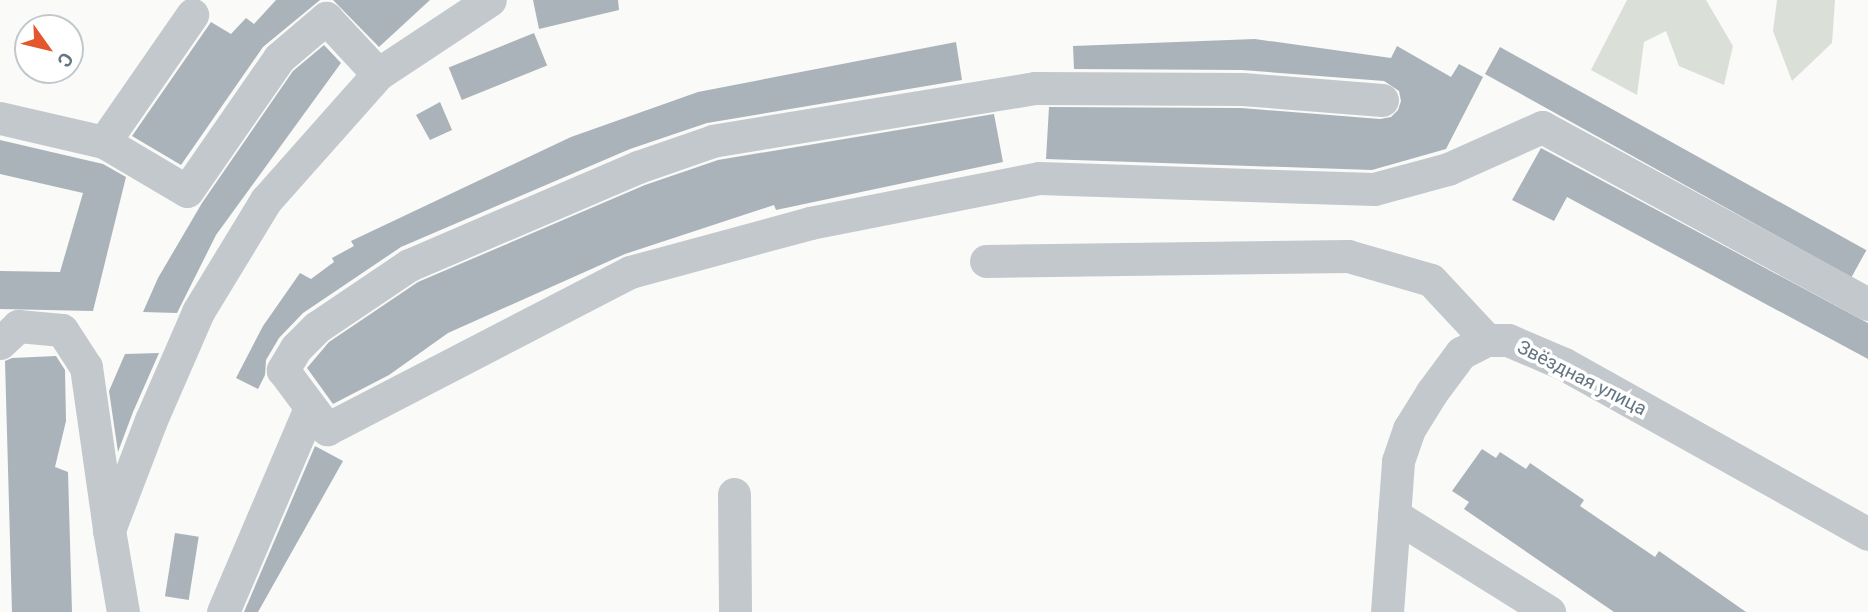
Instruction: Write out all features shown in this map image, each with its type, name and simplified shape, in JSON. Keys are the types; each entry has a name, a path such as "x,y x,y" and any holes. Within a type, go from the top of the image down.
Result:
{"street":[{"path":"109,530 151,420 198,312 266,200 378,74 490,0"},
{"path":"104,142 192,15"},
{"path":"0,117 104,142 187,191 279,58 326,18 378,74"},
{"path":"1382,100 1242,89 1035,88 713,141 638,167 409,265 317,327 296,348 283,370 327,429 630,272 810,223 1039,178 1374,189 1448,169 1542,127 1868,303"},
{"path":"986,261 1348,256 1431,280 1487,340 1461,354 1432,392 1409,429 1398,461 1387,612"},
{"path":"0,343 18,327 62,330 86,367 123,612"},
{"name":"Звёздная улица","path":"1487,340 1508,340 1564,364 1868,534"},
{"path":"223,612 310,408"},
{"path":"734,494 735,612"},
{"path":"1394,514 1549,612"}],"shaded area":[{"path":"1627,0 1706,0 1733,46 1724,85 1679,66 1666,31 1644,42 1637,95 1591,70"},
{"path":"1777,0 1835,0 1832,43 1792,81 1773,31"}],"building":[{"path":"276,0 320,0 263,47 181,165 132,136 211,22 231,34 246,18 254,24"},
{"path":"333,0 430,0 379,47"},
{"path":"533,0 618,0 619,10 539,29"},
{"path":"534,33 547,65 462,100 449,67"},
{"path":"1255,39 1391,58 1397,46 1451,77 1459,64 1483,77 1446,149 1372,170 1046,159 1049,107 1241,108 1380,119 1391,117 1398,110 1401,101 1399,91 1384,81 1242,70 1074,69 1073,46"},
{"path":"956,42 962,80 707,123 630,149 401,247 303,313 279,338 266,360 265,375 258,389 236,378 263,326 300,273 311,279 334,262 332,258 354,246 351,241 571,137 698,92"},
{"path":"324,45 341,63 216,235 177,313 143,312 158,278 202,203 293,71"},
{"path":"1500,47 1866,250 1851,277 1485,74"},
{"path":"440,102 452,130 430,140 416,115"},
{"path":"994,114 1003,162 776,210 774,205 625,254 448,333 389,375 333,404 307,368 329,342 418,282 645,185 718,160"},
{"path":"0,140 103,164 126,177 93,311 0,309 0,271 60,272 83,193 0,174"},
{"path":"1541,148 1868,323 1868,359 1567,197 1554,221 1512,200"},
{"path":"159,353 118,452 109,391 125,354"},
{"path":"56,356 65,370 66,421 55,467 68,472 72,612 12,612 5,361 12,358"},
{"path":"315,446 343,461 258,612 244,612"},
{"path":"1482,449 1496,458 1500,452 1526,469 1530,463 1584,500 1580,506 1655,557 1659,551 1746,612 1614,612 1464,509 1469,502 1452,491"},
{"path":"175,533 199,537 189,600 165,596"}]}
